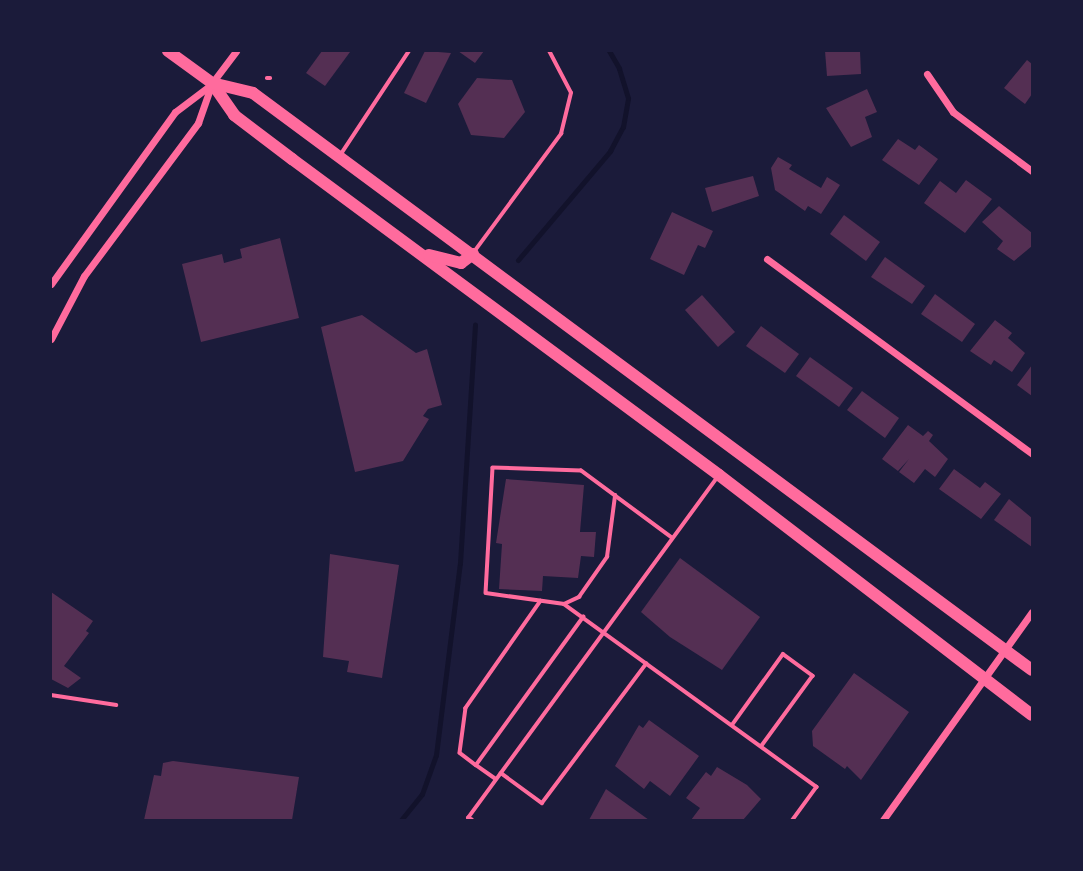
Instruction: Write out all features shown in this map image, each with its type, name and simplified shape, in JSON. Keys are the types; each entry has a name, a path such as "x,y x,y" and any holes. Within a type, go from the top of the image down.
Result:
{"main road":[{"path":"168,51 212,83 234,114 719,475 1032,715"},
{"path":"212,83 253,93 1032,670"},
{"path":"407,244 450,262 461,263 473,254"}],"street":[{"path":"51,284 175,112 212,83 236,51"},
{"path":"927,74 953,112 1032,171"},
{"path":"51,339 84,276 198,123 212,83"},
{"path":"767,259 1032,454"},
{"path":"883,820 1032,612"}],"lane":[{"path":"340,156 409,51"},
{"path":"473,254 561,134 571,93 549,51"},
{"path":"672,538 581,471 493,468 485,593 564,604 817,787 793,820"},
{"path":"472,820 468,818 719,475"},
{"path":"564,604 579,597 607,556 615,496"},
{"path":"496,779 460,753 466,708 541,601"},
{"path":"476,765 583,617"},
{"path":"732,725 783,654 813,676 761,747"},
{"path":"501,773 542,803 646,663"},
{"path":"51,695 116,705"}],"building":[{"path":"322,51 350,52 325,86 306,73"},
{"path":"425,51 451,53 426,103 404,93"},
{"path":"458,51 484,51 475,63"},
{"path":"825,51 860,51 861,74 827,76"},
{"path":"1027,60 1032,64 1032,94 1025,104 1004,88"},
{"path":"477,78 512,80 525,112 504,138 471,135 458,104"},
{"path":"867,89 877,112 865,117 872,137 851,147 826,108"},
{"path":"898,139 915,150 919,145 938,159 919,185 882,160"},
{"path":"778,157 792,165 789,169 821,188 827,177 840,185 821,214 808,206 805,211 775,190 771,168"},
{"path":"753,176 759,196 712,212 705,188"},
{"path":"966,180 992,199 965,233 924,203 940,181 956,193"},
{"path":"999,206 1032,233 1032,246 1014,261 997,249 1003,241 982,222"},
{"path":"672,212 713,231 705,248 698,245 684,275 650,259"},
{"path":"844,215 880,242 866,261 830,234"},
{"path":"280,238 299,318 201,342 182,264 222,254 224,263 242,258 240,249"},
{"path":"885,257 925,286 912,304 871,277"},
{"path":"935,294 975,324 962,342 921,314"},
{"path":"702,295 735,332 718,347 685,310"},
{"path":"362,315 416,353 427,349 442,405 428,409 423,416 429,419 403,461 355,472 321,327"},
{"path":"995,320 1012,333 1008,338 1025,353 1012,372 994,360 991,365 970,351"},
{"path":"761,326 799,354 785,373 746,346"},
{"path":"810,357 853,388 839,407 796,376"},
{"path":"1032,365 1032,396 1017,385"},
{"path":"862,391 899,418 885,438 847,410"},
{"path":"908,425 923,436 928,431 933,435 929,441 948,459 935,477 925,469 914,483 899,472 909,459 898,471 882,459"},
{"path":"954,469 980,488 985,482 1001,494 981,519 939,489"},
{"path":"506,479 584,485 580,532 596,532 594,557 581,556 578,578 543,576 542,591 499,589 502,544 496,543"},
{"path":"1009,499 1032,518 1032,547 994,520"},
{"path":"330,554 399,565 382,678 347,672 349,661 323,657"},
{"path":"680,558 760,617 722,670 670,637 641,612"},
{"path":"51,592 93,621 86,631 89,633 64,666 81,678 68,688 51,679"},
{"path":"854,673 909,712 861,780 847,766 845,769 813,746 812,731"},
{"path":"649,720 699,756 670,796 650,781 644,789 615,766 639,725 643,728"},
{"path":"173,761 299,777 292,820 144,820 154,775 161,776 163,763"},
{"path":"717,767 747,785 761,799 743,820 691,820 700,808 686,798 706,772 711,776"},
{"path":"606,789 649,820 589,820"}],"waterway":[{"path":"518,260 610,151 623,127 628,98 619,68 609,51"},
{"path":"401,820 422,794 436,755 460,563 475,324"}]}
